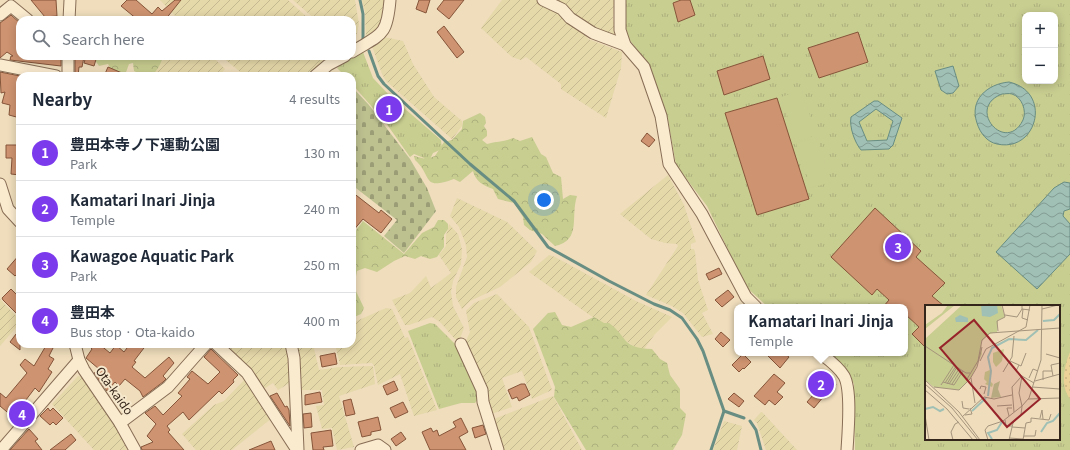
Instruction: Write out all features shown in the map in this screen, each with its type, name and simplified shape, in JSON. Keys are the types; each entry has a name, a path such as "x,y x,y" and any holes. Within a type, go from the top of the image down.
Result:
{"street":[{"path":"69,16 70,0"},
{"path":"356,50 372,41 382,33 389,21 390,0"},
{"path":"543,0 562,9 570,18 593,33 625,45"},
{"path":"620,0 620,30 625,45 644,67 661,116 669,164 702,214 746,297 753,304"},
{"path":"0,15 11,6 23,16"},
{"path":"68,60 68,72"},
{"path":"320,72 337,60"},
{"path":"0,65 36,72"},
{"path":"0,184 4,211 16,219"},
{"path":"461,344 482,390 483,402 498,450"},
{"name":"Ota-kaido","path":"76,348 79,360 120,423 135,450"},
{"path":"120,423 168,386 202,348"},
{"path":"220,348 247,373 297,450"},
{"path":"292,348 294,358 297,450"},
{"path":"824,356 838,367 845,378 848,388 848,450"},
{"path":"1,450 79,360"},
{"path":"361,450 378,445 385,450"}],"shaded area":[{"path":"160,0 288,0 306,16 175,16"},
{"path":"293,0 355,0 359,24 356,38 356,16 311,16"},
{"path":"362,0 387,0 382,25 366,40 365,12"},
{"path":"502,0 538,0 554,7 581,29 588,39 622,52 621,68 606,118 561,89 561,84 526,57 521,60 512,57 481,28"},
{"path":"548,0 614,0 613,19 618,41 581,24"},
{"path":"384,37 403,41 413,64 434,97 462,121 462,126 452,139 386,81 372,46"},
{"path":"163,60 216,60 225,69 222,72 153,72"},
{"path":"226,60 323,60 321,65 313,72 240,72"},
{"path":"668,175 684,205 696,242 691,244 691,249 694,249 695,252 698,280 708,310 702,313 713,334 702,337 683,313 672,306 646,295 678,246 677,244 665,243 651,239 620,214"},
{"path":"457,198 507,222 537,251 531,262 500,287 470,301 462,309 456,297 456,287 467,257 466,245 459,227 450,216"},
{"path":"449,224 458,234 462,249 461,264 453,281 451,292 453,306 464,328 459,341 454,338 440,322 432,317 405,325 392,300 410,293 426,276 431,288 451,273 439,255 446,246 446,236"},
{"path":"549,255 636,301 672,317 655,334 642,352 529,272"},
{"path":"497,294 529,327 552,390 532,399 522,371 502,378 512,407 491,414 465,343 470,332 466,311 474,303"},
{"path":"0,299 16,316 16,328 0,346"},
{"path":"386,308 392,309 405,338 408,337 437,410 414,416 400,374 378,385 372,363 340,365 336,348 356,348 356,321"},
{"path":"224,348 288,348 291,382 278,390 273,383 262,390"},
{"path":"293,348 314,348 319,370 340,367 373,366 375,384 339,396 354,447 337,450 332,428 322,429 316,406 324,405 322,390 298,390"},
{"path":"78,376 83,377 116,424 127,450 94,450 52,404"},
{"path":"246,378 272,418 232,450 196,450 182,434 214,405 224,401"},
{"path":"553,396 582,450 503,450 494,419"},
{"path":"761,412 797,450 766,450 757,423 754,420"},
{"path":"724,421 742,426 737,450 713,450"}],"green space":[{"path":"624,0 1070,0 1070,450 855,450 854,384 846,369 830,356 908,356 908,304 765,304 746,287 707,206 676,165 668,120 648,64 629,39 624,22"},
{"path":"363,52 373,78 389,95 441,140 442,149 433,153 427,165 424,158 414,154 410,157 386,123 356,89 356,72 341,72 337,68 346,60 356,60 356,55"},
{"path":"95,60 162,60 155,72 134,71 133,63 129,64 126,72 112,71 108,64 99,66"},
{"path":"802,90 816,135 796,142 781,97"},
{"path":"356,91 369,105 410,159 427,188 436,211 404,253 384,236 397,220 356,188"},
{"path":"480,113 485,117 486,123 484,126 487,131 487,136 482,140 487,144 513,138 520,141 532,137 541,154 546,157 553,173 561,177 563,199 570,195 577,196 575,204 574,227 569,239 555,246 542,234 530,230 524,225 523,217 514,203 498,199 493,189 480,183 473,171 460,182 454,179 437,183 429,180 415,160 414,156 426,159 435,156 444,142 452,140 462,129 463,121"},
{"path":"817,138 831,182 811,188 796,143"},
{"path":"438,220 444,220 448,224 448,229 444,235 444,247 437,257 430,259 421,256 415,259 405,256 377,272 365,268 357,271 356,276 356,230 363,221 404,254 422,233 434,227"},
{"path":"356,291 364,308 361,314 356,316"},
{"path":"555,312 562,325 571,327 594,317 604,323 609,323 630,344 642,348 652,349 660,359 667,363 670,375 680,389 680,408 686,414 682,435 673,450 586,450 554,397 555,387 533,329 548,313"},
{"path":"430,323 435,324 458,347 477,386 478,399 475,403 461,403 439,409 408,331"}],"sand":[{"path":"1070,352 1070,399 1065,388 1064,376 1066,363"}],"water":[{"path":"953,66 959,86 953,93 947,94 941,90 935,71"},
{"path":"1009,82 1023,88 1031,97 1035,108 1034,120 1030,131 1022,140 1011,144 997,144 987,139 980,130 975,115 978,100 982,95 987,90 1001,83","holes":["1002,94 1012,94 1016,96 1021,101 1024,109 1023,120 1016,130 1007,133 999,131 992,125 988,118 987,109 992,101"]},
{"path":"874,101 878,101 902,118 893,145 889,149 861,150 853,135 851,117","holes":["876,109 893,121 887,140 867,141 859,122"]},
{"path":"1064,182 1070,183 1070,209 1064,211 1063,216 1070,224 1070,254 1037,289 996,252 1054,188"}],"building":[{"path":"31,0 56,0 57,16 44,16"},
{"path":"127,0 136,0 152,14 158,7 162,11 175,0 181,0 168,16 133,16 121,6"},
{"path":"419,0 430,0 426,13 416,9"},
{"path":"444,0 464,0 449,19 437,9"},
{"path":"681,0 690,0 695,15 678,22 673,3"},
{"path":"11,15 16,19 16,60 61,60 61,66 10,60 11,56 13,56 7,52 0,58 0,23"},
{"path":"444,26 464,52 457,58 437,32"},
{"path":"858,32 868,62 819,78 808,48"},
{"path":"763,56 770,79 724,95 717,71"},
{"path":"75,60 83,60 82,67 79,67 78,72 75,72"},
{"path":"85,60 96,60 94,66 84,63"},
{"path":"108,67 120,72 106,72"},
{"path":"0,72 16,75 16,117 9,115 10,105 2,103 5,92 1,93"},
{"path":"777,98 809,199 757,215 725,113"},
{"path":"647,133 655,140 649,147 641,141"},
{"path":"6,145 16,145 16,175 11,174 12,158 6,158"},
{"path":"356,195 379,213 381,210 392,219 381,233 363,219 356,227"},
{"path":"875,208 921,251 916,257 945,283 932,296 943,305 925,305 925,347 912,334 919,327 908,317 908,304 886,304 889,300 877,289 872,295 831,257"},
{"path":"16,259 16,275 15,276 7,269"},
{"path":"719,268 722,274 709,280 706,274"},
{"path":"11,289 16,294 16,313 3,300 2,298"},
{"path":"728,290 734,297 722,307 715,300"},
{"path":"721,332 730,340 723,347 715,339"},
{"path":"16,334 16,347 10,342"},
{"path":"45,348 53,348 49,356 54,359 48,369 52,372 39,392 35,388 13,417 0,406 0,393 6,398 27,373 20,365 25,359 34,366"},
{"path":"91,348 104,348 110,353 114,348 119,348 124,352 127,348 144,348 134,361 136,362 132,367 145,378 169,357 174,363 163,376 166,379 143,397 140,391 125,379 119,386 115,382 107,391 94,373 99,369 86,358 92,349"},
{"path":"211,349 238,375 233,380 234,382 222,394 219,391 189,420 183,412 167,426 170,430 168,432 184,450 142,450 141,447 153,442 147,436 156,424 145,413 155,406 163,415 182,396 178,393 190,379 187,377 192,371 208,384 220,372 204,357"},
{"path":"335,353 337,364 322,367 320,356"},
{"path":"741,356 745,356 751,362 739,372 732,365"},
{"path":"768,356 789,357 780,368"},
{"path":"774,374 785,383 777,392 783,397 775,405 769,400 765,405 754,396"},
{"path":"820,375 836,384 832,391 829,390 814,408 807,402 820,387 815,384"},
{"path":"394,381 398,390 387,395 383,386"},
{"path":"521,384 525,384 530,395 519,401 517,397 512,399 508,390"},
{"path":"320,392 322,402 305,405 305,395"},
{"path":"277,393 285,407 287,406 289,410 290,426 270,396"},
{"path":"734,393 744,401 739,407 728,399"},
{"path":"351,399 355,414 346,416 343,401"},
{"path":"403,402 408,412 395,418 390,408"},
{"path":"48,408 50,411 53,408 63,418 56,425 53,422 50,425 40,416"},
{"path":"311,413 312,427 304,428 303,414"},
{"path":"378,417 381,430 371,432 371,435 362,437 358,422"},
{"path":"461,418 468,432 459,437 466,450 430,450 422,432 431,428 433,432 437,430 439,436 456,427 453,422"},
{"path":"483,425 486,434 475,438 472,428"},
{"path":"29,429 38,439 35,441 42,450 10,450"},
{"path":"331,430 333,446 323,447 324,450 313,450 311,433"},
{"path":"401,432 406,439 396,446 391,439"},
{"path":"71,434 76,440 65,450 50,450"},
{"path":"271,441 275,450 249,450"}],"waterway":[{"path":"360,0 363,14 363,40"},
{"path":"369,51 378,76 384,84 470,164 514,201 548,247 609,281 654,304 670,310 682,318 697,339 703,351 724,411 711,450"},
{"path":"724,411 744,418"},
{"path":"750,421 756,430 761,450"}],"place":[{"name":"豊田本寺ノ下運動公園","path":"389,109"},
{"name":"Kawagoe Aquatic Park","path":"898,247"},
{"name":"Kamatari Inari Jinja","path":"821,384"},
{"name":"豊田本","path":"22,414"}]}
